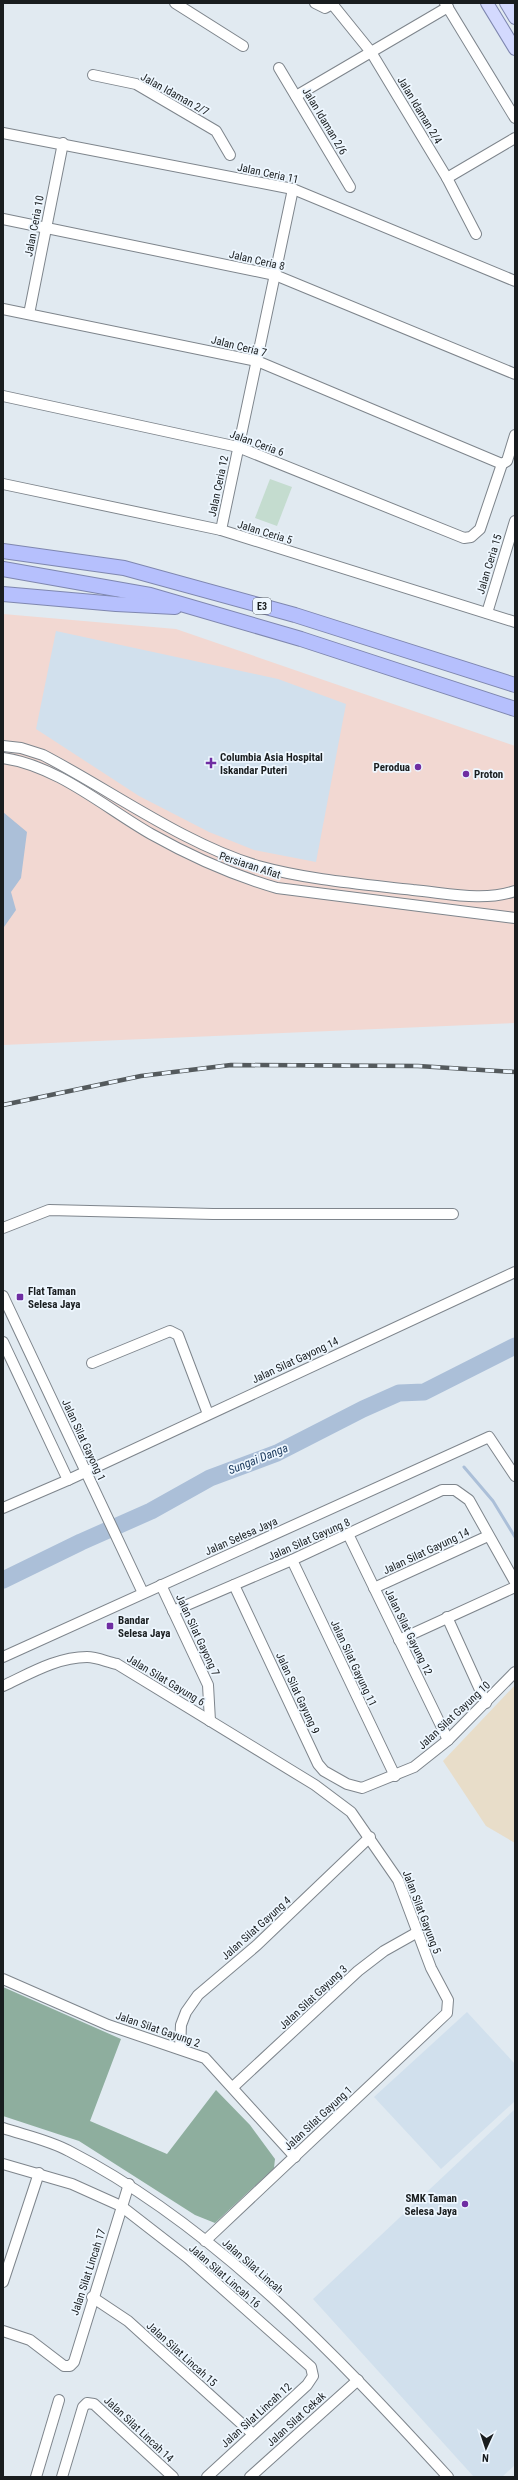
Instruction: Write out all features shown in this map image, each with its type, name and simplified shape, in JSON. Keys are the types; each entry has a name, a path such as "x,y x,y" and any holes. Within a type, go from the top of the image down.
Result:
{"highway":[{"name":"E3","path":"3,551 131,570 296,615 515,685"},
{"name":"E3","path":"3,568 102,584 197,608 308,641 515,709"},
{"path":"3,594 116,604 197,608"}],"main road":[{"path":"487,3 515,49"},
{"path":"506,3 515,18"}],"street":[{"path":"175,3 243,46"},
{"path":"315,3 325,8 333,4"},
{"name":"Jalan Idaman 2/4","path":"333,4 371,52 447,178 476,234"},
{"path":"296,96 371,52 446,5 515,118"},
{"name":"Jalan Idaman 2/6","path":"279,68 350,187"},
{"name":"Jalan Idaman 2/7","path":"93,75 136,84 216,131 230,155"},
{"name":"Jalan Ceria 11","path":"3,133 63,143 174,167 293,189 515,281"},
{"path":"447,178 515,138"},
{"name":"Jalan Ceria 10","path":"29,314 63,143"},
{"name":"Jalan Ceria 12","path":"221,530 293,189"},
{"name":"Jalan Ceria 8","path":"3,219 275,275 515,374"},
{"name":"Jalan Ceria 7","path":"3,309 257,361 502,464"},
{"name":"Jalan Ceria 6","path":"3,396 238,447 458,536 471,537 480,529 502,464"},
{"path":"502,464 507,461 515,435"},
{"name":"Jalan Ceria 5","path":"3,484 221,530 515,622"},
{"name":"Jalan Ceria 15","path":"487,613 513,533 515,521"},
{"name":"Persiaran Afiat","path":"3,746 21,748 62,765 158,820 227,854 257,865 314,879 475,896 498,895 515,891"},
{"path":"19,760 21,748"},
{"name":"Persiaran Afiat","path":"3,758 19,760 44,769 150,833 205,863 240,877 277,888 515,918"},
{"path":"135,823 144,811"},
{"path":"150,833 158,820"},
{"path":"3,1228 48,1210 213,1214 453,1214"},
{"name":"Jalan Silat Gayong 14","path":"3,1508 86,1473 208,1414 515,1272"},
{"name":"Jalan Silat Gayong 1","path":"3,1296 143,1593"},
{"path":"92,1363 170,1331 178,1335 208,1414"},
{"path":"3,1342 68,1480"},
{"name":"Jalan Selesa Jaya","path":"3,1657 489,1437 515,1476"},
{"name":"Jalan Silat Gayung 8","path":"173,1611 292,1560 442,1490 455,1490 469,1500 488,1536"},
{"name":"Jalan Silat Gayung 12","path":"348,1534 448,1740"},
{"path":"488,1536 515,1582"},
{"name":"Jalan Silat Gayung 14","path":"374,1588 488,1536"},
{"name":"Jalan Silat Gayung 11","path":"292,1560 395,1776"},
{"name":"Jalan Silat Gayong 7","path":"161,1585 208,1685 210,1721"},
{"name":"Jalan Silat Gayung 9","path":"234,1585 318,1764 324,1771 341,1781 354,1787 362,1788"},
{"path":"399,1640 515,1587"},
{"path":"447,1617 486,1703"},
{"name":"Jalan Silat Gayung 6","path":"3,1686 55,1662 89,1657 117,1664 224,1730"},
{"name":"Jalan Silat Gayung 10","path":"362,1788 395,1776 414,1767 448,1740 515,1672"},
{"name":"Jalan Silat Gayung 5","path":"224,1730 315,1785 351,1812 370,1837 398,1880 416,1933 431,1968 448,2000 447,2013"},
{"name":"Jalan Silat Gayung 4","path":"180,2048 181,2025 186,2012 198,1995 257,1945 370,1837"},
{"name":"Jalan Silat Gayung 3","path":"233,2087 358,1971 384,1951 416,1933"},
{"name":"Jalan Silat Gayung 2","path":"3,1979 108,2025 180,2048 205,2058 233,2087 295,2157"},
{"name":"Jalan Silat Gayung 1","path":"206,2241 447,2013"},
{"name":"Jalan Silat Lincah","path":"3,2128 67,2150 129,2184 206,2241 280,2306 358,2380 448,2477"},
{"name":"Jalan Silat Lincah 16","path":"3,2164 39,2173 72,2184 121,2206 188,2258 311,2367"},
{"path":"3,2282 39,2173"},
{"name":"Jalan Silat Lincah 17","path":"3,2331 30,2340 64,2366 70,2366 74,2362 92,2297 109,2250 121,2206 129,2184"},
{"name":"Jalan Silat Lincah 15","path":"92,2297 128,2321 253,2434"},
{"name":"Jalan Silat Lincah 12","path":"207,2477 307,2385 313,2376 311,2367"},
{"name":"Jalan Silat Cekak","path":"250,2477 358,2380"},
{"path":"36,2477 59,2400"},
{"name":"Jalan Silat Lincah 14","path":"62,2477 83,2407 87,2403 94,2404 173,2477"}],"shaded area":[{"path":"3,614 176,629 515,746 515,1023 3,1045"},
{"name":"Columbia Asia Hospital Iskandar Puteri","path":"56,631 278,679 346,704 316,862 254,850 209,832 139,796 36,729"},
{"path":"515,1685 515,1843 486,1826 443,1761"},
{"path":"467,2012 515,2064 515,2101 441,2169 374,2097"},
{"name":"SMK Taman Selesa Jaya","path":"515,2109 515,2465 502,2477 474,2477 313,2299"}],"green space":[{"path":"270,479 292,487 277,526 255,518"},
{"path":"3,1987 121,2039 90,2121 167,2154 216,2090 250,2125 275,2159 274,2168 215,2223 195,2215 79,2141 3,2116"}],"water":[{"path":"3,812 27,832 21,878 11,892 16,910 4,927 3,935"}],"waterway":[{"name":"Sungai Danga","path":"3,1580 81,1542 151,1511 210,1478 277,1453 363,1409 399,1393 424,1392 515,1346"},
{"path":"464,1467 493,1501 515,1537"}],"railway":[{"path":"3,1105 141,1076 231,1065 418,1066 515,1072"}],"place":[{"name":"Columbia Asia Hospital Iskandar Puteri","path":"211,763"},
{"name":"Perodua","path":"418,767"},
{"name":"Proton","path":"466,774"},
{"name":"Flat Taman Selesa Jaya","path":"20,1297"},
{"name":"Bandar Selesa Jaya","path":"110,1626"},
{"name":"SMK Taman Selesa Jaya","path":"465,2204"}]}
